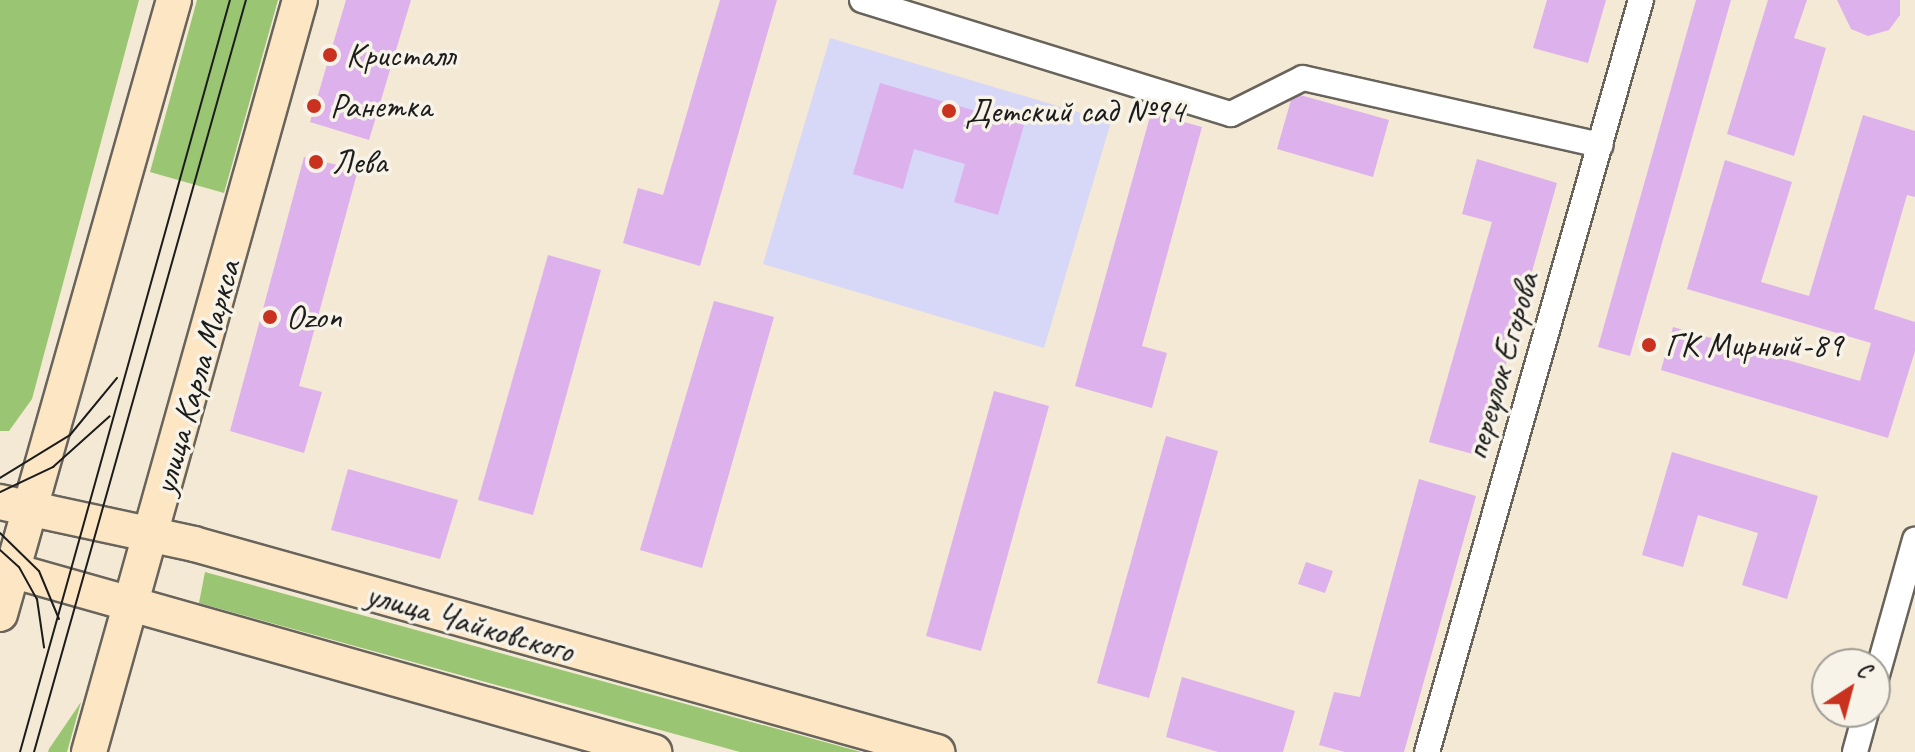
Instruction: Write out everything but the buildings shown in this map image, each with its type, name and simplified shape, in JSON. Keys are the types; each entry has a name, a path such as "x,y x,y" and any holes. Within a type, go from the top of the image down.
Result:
{"main road":[{"path":"0,614 15,506 174,0"},
{"name":"улица Карла Маркса","path":"89,752 154,534 300,0"},
{"name":"улица Чайковского","path":"15,506 154,534 937,752"},
{"path":"6,569 133,601 654,752"}],"street":[{"path":"862,0 1231,114 1303,78 1601,145"},
{"name":"переулок Егорова","path":"1427,752 1641,0"},
{"path":"1885,648 1915,540"},
{"path":"1855,752 1862,728"}],"shaded area":[{"path":"830,38 1111,122 1044,348 763,264"}],"green space":[{"path":"0,0 139,0 32,399 9,431 0,431"},
{"path":"197,0 278,0 224,193 150,172"},
{"path":"205,572 861,752 740,752 199,603"},
{"path":"81,702 67,752 48,752 49,749"}],"tram line":[{"path":"20,752 230,0"},
{"path":"34,752 246,0"},
{"path":"0,478 70,435 117,378"},
{"path":"0,492 53,467 110,416"},
{"path":"0,533 39,571 59,619"},
{"path":"0,550 19,567 37,599 44,647"}],"place":[{"name":"Кристалл","path":"330,55"},
{"name":"Ранетка","path":"314,106"},
{"name":"Детский сад №94","path":"949,111"},
{"name":"Лева","path":"316,162"},
{"name":"Ozon","path":"270,317"},
{"name":"ГК Мирный-89","path":"1649,345"}]}
